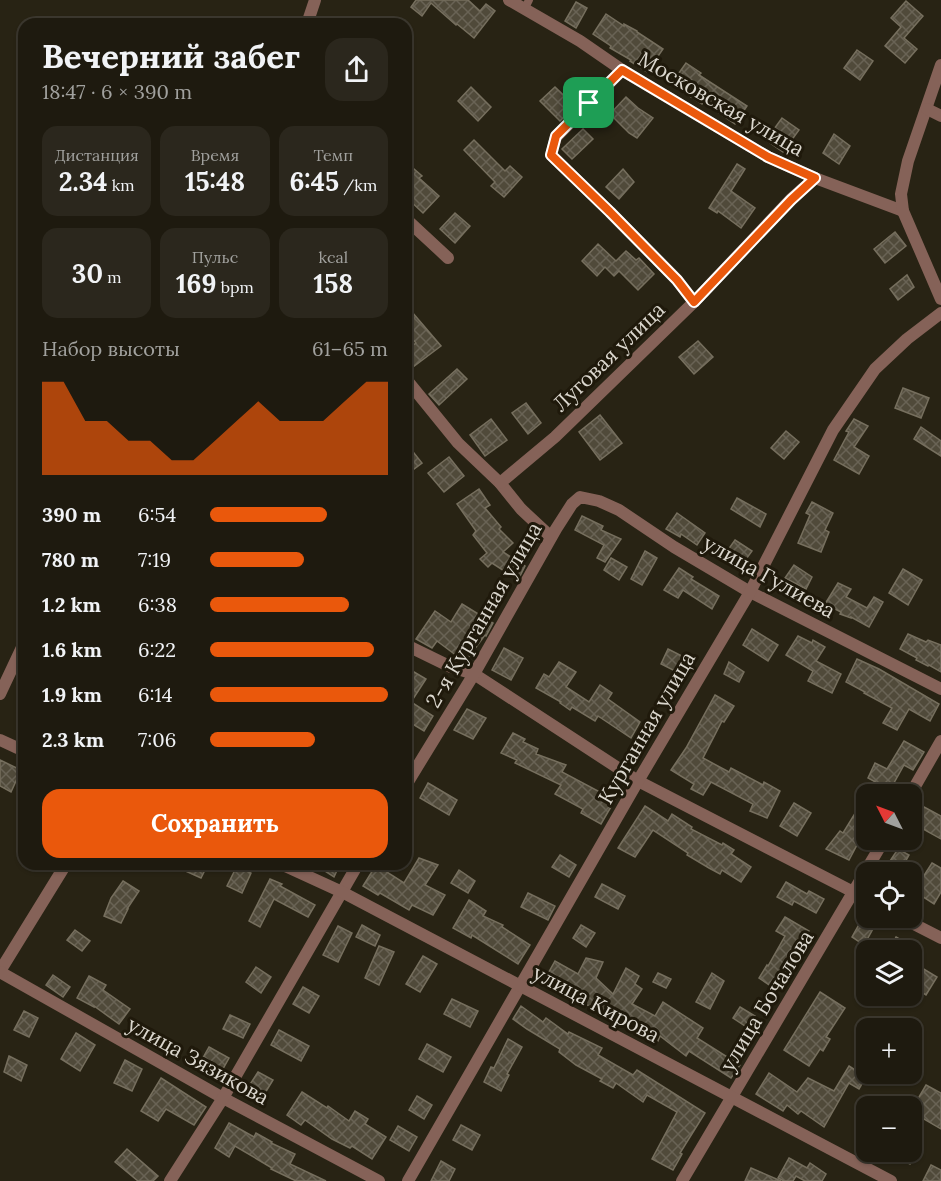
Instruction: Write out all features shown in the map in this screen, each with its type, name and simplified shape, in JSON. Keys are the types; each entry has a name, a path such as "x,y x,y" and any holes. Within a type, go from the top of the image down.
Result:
{"street":[{"path":"309,18 315,0"},
{"name":"Московская улица","path":"509,0 527,4 622,70 768,157 815,178 903,211"},
{"path":"941,65 908,161 901,194 903,211 941,299"},
{"name":"Луговая улица","path":"500,483 555,437 694,302 677,280 551,155 556,136 622,70"},
{"path":"927,109 941,116"},
{"path":"694,302 791,200 815,178"},
{"path":"412,225 448,258"},
{"name":"Курганная улица","path":"408,1181 638,781 750,592 832,430 875,369 907,339 941,313"},
{"path":"412,386 458,443 551,537"},
{"name":"улица Гулиева","path":"580,497 599,501 619,510 674,547 750,592 941,689"},
{"name":"2-я Курганная улица","path":"412,775 474,674 551,537 572,504 580,497"},
{"path":"412,648 451,667 474,674 638,781 854,893"},
{"path":"0,694 18,656"},
{"path":"0,740 18,748"},
{"path":"916,784 941,741"},
{"name":"улица Бочалова","path":"682,1181 878,850"},
{"path":"0,972 62,870"},
{"name":"улица Кирова","path":"293,870 342,892 891,1181"},
{"path":"170,1181 223,1098 355,870"},
{"path":"922,928 941,938"},
{"name":"улица Зязикова","path":"0,972 223,1098 380,1181"}],"building":[{"path":"416,0 468,0 480,11 486,4 495,11 474,38 431,3 422,16 411,7"},
{"path":"906,1 923,16 904,38 917,49 905,63 885,46 901,27 891,18"},
{"path":"576,2 587,8 576,28 565,21"},
{"path":"606,14 663,49 647,72 593,34"},
{"path":"857,50 873,61 860,80 844,68"},
{"path":"686,63 701,73 699,75 747,106 735,124 671,84"},
{"path":"471,87 491,107 478,121 458,101"},
{"path":"555,87 575,106 560,121 540,101"},
{"path":"626,97 653,118 637,138 610,114"},
{"path":"782,118 799,130 783,152 766,140"},
{"path":"583,129 593,139 572,159 562,149"},
{"path":"834,134 850,146 839,164 823,153"},
{"path":"474,140 505,171 510,166 522,177 504,197 491,186 495,182 464,150"},
{"path":"737,164 745,169 731,191 755,208 741,228 718,211 717,213 709,208"},
{"path":"412,167 422,176 419,178 439,196 423,213 412,203"},
{"path":"623,169 634,182 619,199 606,187"},
{"path":"455,213 470,226 455,243 440,229"},
{"path":"895,232 906,246 885,263 874,249"},
{"path":"598,244 616,261 626,251 636,260 639,258 654,274 638,290 619,271 614,276 605,267 597,276 582,261"},
{"path":"907,275 914,287 898,300 890,289"},
{"path":"412,312 441,346 413,367 412,346 416,343 412,338"},
{"path":"698,341 713,357 694,374 679,357"},
{"path":"457,369 467,379 439,405 429,394"},
{"path":"903,388 929,398 921,418 895,408"},
{"path":"526,403 541,423 528,434 512,413"},
{"path":"600,415 622,443 600,460 579,432"},
{"path":"491,419 507,440 485,456 470,435"},
{"path":"854,419 868,426 854,447 869,456 859,474 834,460 849,432 846,431"},
{"path":"921,427 941,441 941,456 914,439"},
{"path":"786,431 799,442 784,459 771,448"},
{"path":"412,450 422,463 412,470"},
{"path":"449,457 464,476 444,492 428,473"},
{"path":"479,489 490,505 485,508 501,527 499,529 513,543 503,552 525,566 518,580 492,563 488,567 480,559 487,553 473,535 476,531 457,504"},
{"path":"737,498 766,514 760,527 731,509"},
{"path":"812,502 833,513 825,530 829,532 821,552 798,543 810,515 806,513"},
{"path":"677,513 705,533 697,545 681,534 680,537 666,529"},
{"path":"582,516 603,526 601,530 621,539 605,562 597,558 604,545 575,530"},
{"path":"735,540 752,551 741,566 725,554"},
{"path":"645,551 657,558 642,585 631,579"},
{"path":"611,558 627,567 619,580 604,570"},
{"path":"794,565 812,577 806,589 785,578"},
{"path":"679,568 693,577 691,579 719,596 712,609 683,590 678,598 664,590"},
{"path":"903,569 922,580 908,605 889,593"},
{"path":"838,583 851,589 846,597 867,608 874,597 883,602 869,627 840,614 841,612 825,604"},
{"path":"462,604 493,623 486,636 465,662 437,641 432,648 416,639 435,611 451,622"},
{"path":"752,629 778,645 768,661 743,645"},
{"path":"908,634 926,642 928,640 941,645 941,672 900,649"},
{"path":"798,636 812,643 813,640 825,647 816,661 841,674 832,693 808,681 813,671 786,655"},
{"path":"504,648 523,658 511,680 492,670"},
{"path":"668,649 686,658 679,673 661,664"},
{"path":"857,659 879,669 939,704 930,721 909,709 897,730 883,723 892,708 846,682"},
{"path":"559,662 576,672 566,687 589,702 600,685 612,693 608,699 640,722 631,738 598,716 595,721 572,707 570,710 561,702 536,688 544,674 549,677"},
{"path":"729,662 744,672 739,682 724,674"},
{"path":"414,672 426,679 412,700 412,675"},
{"path":"715,695 734,706 724,722 722,721 703,758 729,772 731,768 780,791 767,818 750,811 753,804 711,782 703,795 691,789 694,784 671,770 686,748"},
{"path":"412,703 433,716 424,731 412,724"},
{"path":"467,709 486,718 473,739 454,730"},
{"path":"513,733 525,739 523,742 538,749 536,754 566,765 562,772 615,800 601,824 581,813 583,809 555,794 561,785 515,763 517,760 501,753"},
{"path":"904,741 924,752 913,770 904,765 893,784 879,784 868,778 875,763 887,769"},
{"path":"0,760 18,769 18,777 11,792 0,786"},
{"path":"428,783 457,800 449,815 420,798"},
{"path":"794,803 811,813 797,836 780,826"},
{"path":"645,806 668,821 672,814 692,827 691,829 734,850 731,854 751,867 741,882 722,870 720,874 687,855 688,853 653,830 635,857 618,848"},
{"path":"924,807 941,816 941,839 922,828"},
{"path":"856,812 856,847 849,860 826,849 840,831 843,833"},
{"path":"897,850 909,855 905,862 889,862"},
{"path":"560,855 576,865 569,877 552,867"},
{"path":"419,858 438,865 425,885 445,895 433,915 412,905 409,910 363,886 373,870 384,870 404,883"},
{"path":"932,863 941,868 941,892 934,904 922,896 922,879"},
{"path":"183,870 205,870 201,878"},
{"path":"235,870 245,870 251,873 242,893 227,886"},
{"path":"323,870 337,870 334,877"},
{"path":"459,870 475,881 468,893 451,883"},
{"path":"270,879 315,905 308,917 274,899 260,927 249,921"},
{"path":"123,881 139,891 121,923 104,916 111,898"},
{"path":"786,882 807,894 809,891 824,899 816,913 794,901 792,905 777,897"},
{"path":"602,884 625,896 618,909 595,897"},
{"path":"528,893 555,906 548,920 521,907"},
{"path":"469,900 486,911 483,916 503,925 502,927 530,945 518,964 472,935 471,938 453,928"},
{"path":"785,917 809,931 784,976 787,978 778,991 759,978 785,936 776,931"},
{"path":"362,925 380,935 375,946 356,937"},
{"path":"581,925 595,933 586,947 573,938"},
{"path":"338,926 352,933 338,962 323,955"},
{"path":"857,928 873,928 867,940 856,940 852,937"},
{"path":"75,930 90,941 82,951 67,940"},
{"path":"379,946 394,952 379,985 365,978"},
{"path":"423,956 437,964 420,992 406,984"},
{"path":"586,958 603,962 596,978 613,994 626,968 639,976 635,984 642,989 632,1004 655,1016 663,1002 703,1028 697,1038 740,1065 731,1078 689,1051 686,1056 660,1036 658,1041 646,1034 648,1030 609,1009 607,1013 591,1007 545,979 555,961 578,974"},
{"path":"256,967 271,977 261,993 246,982"},
{"path":"922,968 937,977 926,995 922,992"},
{"path":"658,973 671,979 666,988 653,982"},
{"path":"712,973 724,981 710,1009 696,1002"},
{"path":"53,975 70,987 63,997 46,985"},
{"path":"89,976 106,985 103,990 130,1009 119,1024 94,1006 77,998"},
{"path":"303,987 319,996 309,1013 293,1004"},
{"path":"820,992 845,1008 826,1037 830,1039 823,1051 820,1049 809,1066 784,1050"},
{"path":"452,999 478,1011 470,1027 444,1014"},
{"path":"521,1006 543,1022 546,1018 568,1034 569,1032 602,1048 598,1055 633,1075 637,1070 705,1113 680,1153 682,1154 673,1170 652,1159 677,1112 647,1095 643,1102 616,1083 613,1088 600,1081 602,1079 576,1065 559,1052 560,1049 513,1019"},
{"path":"740,1007 755,1016 748,1028 733,1018"},
{"path":"24,1011 38,1018 29,1037 14,1030"},
{"path":"230,1015 250,1024 243,1038 223,1029"},
{"path":"279,1030 309,1046 301,1061 271,1045"},
{"path":"76,1033 95,1045 80,1071 61,1059"},
{"path":"508,1039 522,1047 507,1074 509,1075 501,1091 484,1082 491,1067 494,1068"},
{"path":"427,1044 451,1057 443,1072 419,1059"},
{"path":"209,1047 229,1058 219,1076 199,1065"},
{"path":"9,1056 27,1065 21,1081 4,1072"},
{"path":"125,1060 142,1069 132,1091 114,1083"},
{"path":"849,1066 856,1071 856,1084 862,1084 859,1089 849,1083 824,1127 801,1111 798,1114 787,1105 783,1111 756,1094 769,1073 797,1092 808,1078 834,1091"},
{"path":"258,1072 273,1080 262,1098 247,1089"},
{"path":"161,1078 206,1107 194,1125 166,1109 158,1121 141,1111"},
{"path":"926,1085 941,1093 941,1129 922,1118 922,1096 920,1096"},
{"path":"302,1092 349,1121 355,1111 368,1119 365,1124 386,1137 372,1159 352,1146 350,1148 332,1139 305,1120 301,1125 287,1115"},
{"path":"417,1096 432,1105 424,1119 409,1110"},
{"path":"229,1123 254,1137 256,1133 295,1154 290,1164 326,1181 296,1181 271,1169 235,1146 229,1157 215,1148"},
{"path":"461,1125 480,1135 472,1150 453,1140"},
{"path":"398,1126 417,1137 409,1151 390,1140"},
{"path":"127,1149 158,1176 153,1181 138,1181 115,1162"},
{"path":"789,1158 807,1168 810,1163 826,1174 822,1181 805,1181 796,1176 793,1181 784,1181 778,1178"},
{"path":"441,1161 455,1169 449,1181 431,1181"},
{"path":"931,1165 941,1170 941,1181 923,1181"},
{"path":"751,1168 781,1181 745,1181"}],"route":[{"path":"622,70 768,157 815,178 791,200 694,302 677,280 551,155 556,136 589,103 622,70"}]}
